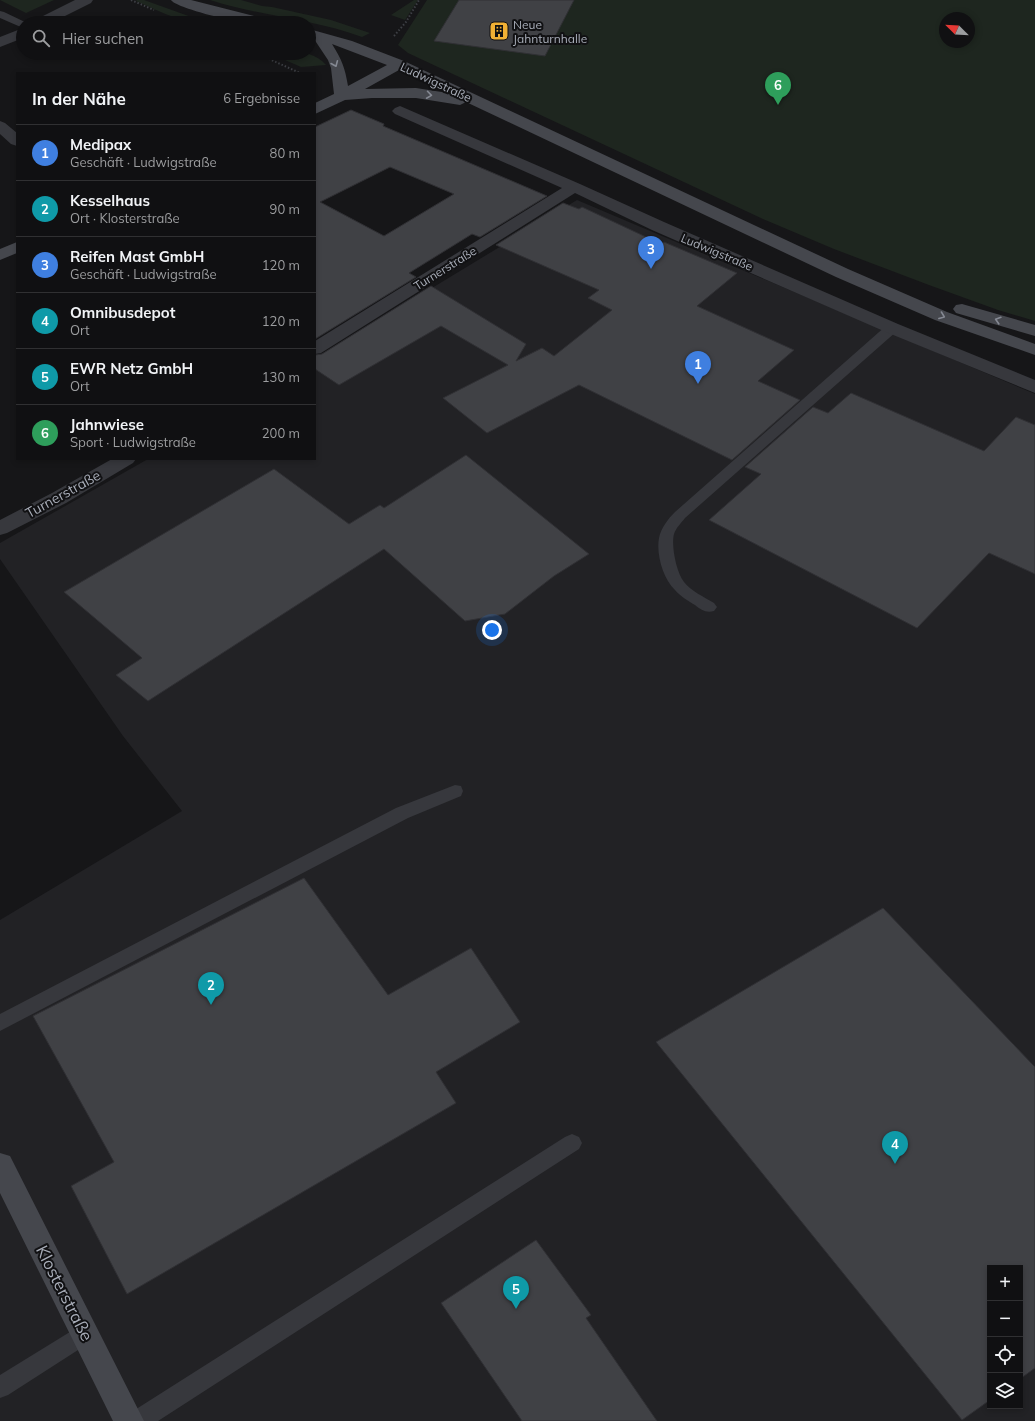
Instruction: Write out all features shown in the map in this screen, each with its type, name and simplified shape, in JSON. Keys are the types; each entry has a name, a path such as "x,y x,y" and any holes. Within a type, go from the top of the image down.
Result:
{"main road":[{"path":"178,0 235,16"},
{"name":"Ludwigstraße","path":"316,35 347,44 399,64 842,273 941,316 1035,350"},
{"path":"316,36 335,60 338,68 342,96"},
{"path":"316,109 342,96 399,64"},
{"path":"342,96 377,92 405,92 452,98 494,109"},
{"path":"0,255 16,247"},
{"name":"Ludwigstraße","path":"842,273 1035,331"},
{"name":"Klosterstraße","path":"0,1165 129,1421"}],"street":[{"path":"54,16 86,0"},
{"path":"0,43 16,35"},
{"name":"Ludwigstraße","path":"400,112 574,187 658,226 892,328 1035,387"},
{"path":"0,126 16,140"},
{"name":"Turnerstraße","path":"316,348 574,187"},
{"name":"Turnerstraße","path":"0,528 59,498 124,460"}],"lane":[{"path":"0,14 16,22"},
{"path":"710,608 692,597 677,585 667,555 665,540 670,527 680,515 892,328"},
{"path":"0,1023 402,813 455,791"},
{"path":"138,1421 572,1143"},
{"path":"0,1387 85,1334"}],"path":[{"path":"271,60 298,72"}],"shaded area":[{"path":"0,0 54,0 26,13"},
{"path":"144,0 189,16 173,16 136,1"},
{"path":"210,0 241,0 262,6 313,16 277,16"},
{"path":"414,0 418,0 405,20 391,15"},
{"path":"427,0 1035,0 1035,321 998,310 929,285 834,249 763,219 408,53 398,45"},
{"path":"316,17 370,33 362,37 316,24"},
{"path":"316,57 326,65 301,67 285,60 316,60"},
{"path":"577,200 1035,394 1035,1421 0,1421 0,920 182,811 123,736 0,559 0,543 146,460 316,460 316,358"}],"building":[{"name":"Neue Jahnturnhalle","path":"459,0 574,0 545,56 434,41"},
{"path":"351,110 384,124 383,126 547,196 480,237 472,234 409,273 416,277 316,338 316,127","holes":["390,167 454,194 384,236 320,202"]},
{"path":"563,203 579,209 582,207 661,244 664,242 737,273 697,306 794,350 758,381 800,400 732,460 579,385 487,433 443,398 508,365 441,326 339,385 316,370 316,355 322,354 431,286 526,344 516,361 542,348 554,356 612,310 588,298 599,290 496,245"},
{"path":"851,393 984,451 1016,417 1035,425 1035,574 989,553 917,628 709,520 761,474 745,467 813,407 828,413"},
{"path":"466,455 589,554 554,576 505,614 465,621 384,549 148,701 116,675 142,658 64,592 274,469 349,524 380,505 384,508"},
{"path":"304,878 388,995 471,948 520,1022 436,1072 456,1103 127,1294 71,1186 114,1162 33,1016"},
{"path":"883,908 1035,1067 1035,1368 1023,1377 1023,1265 987,1265 987,1402 962,1420 656,1042"},
{"path":"536,1240 591,1315 586,1318 657,1421 522,1421 441,1303"}],"place":[{"name":"Neue Jahnturnhalle","path":"499,31"},
{"name":"Jahnwiese","path":"778,105"},
{"name":"Reifen Mast GmbH","path":"651,269"},
{"name":"Medipax","path":"698,384"},
{"name":"Kesselhaus","path":"211,1005"},
{"name":"Omnibusdepot","path":"895,1164"},
{"name":"EWR Netz GmbH","path":"516,1309"}]}
